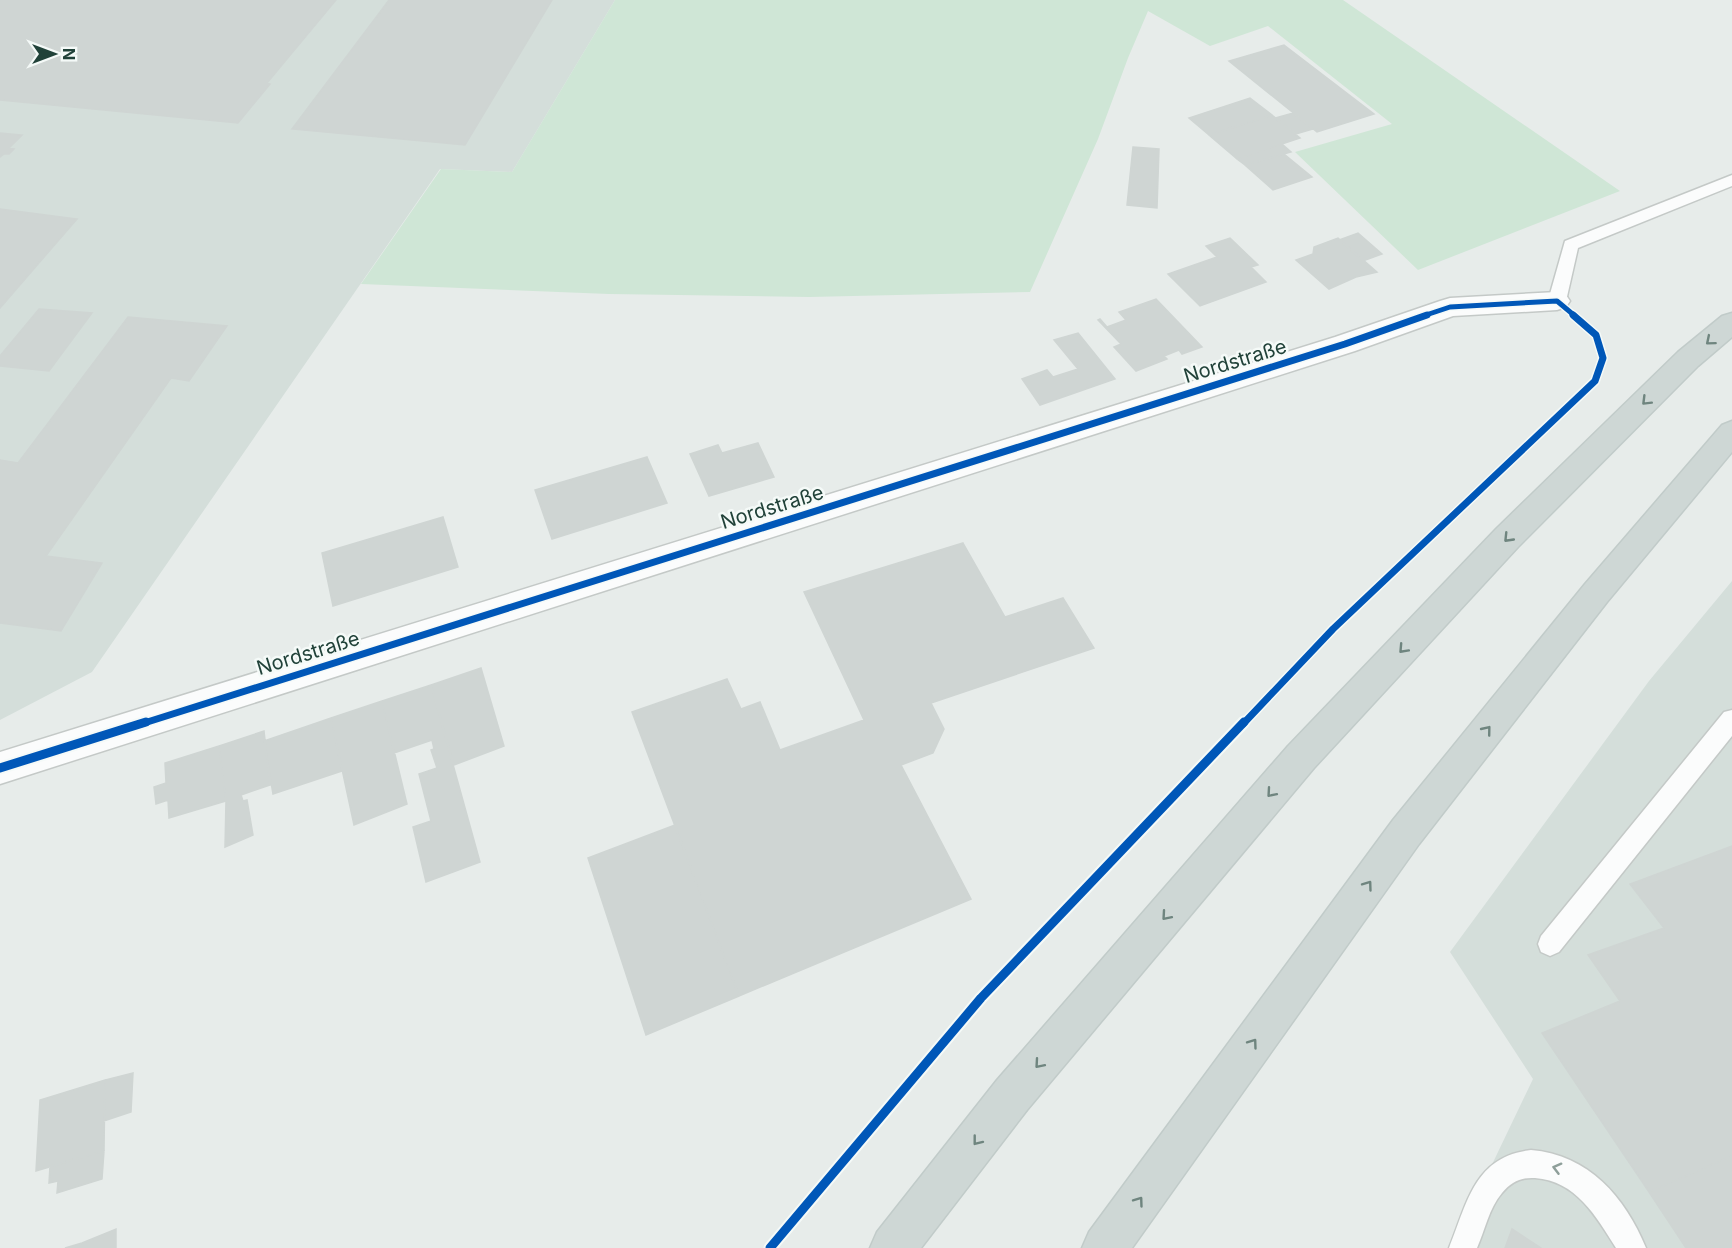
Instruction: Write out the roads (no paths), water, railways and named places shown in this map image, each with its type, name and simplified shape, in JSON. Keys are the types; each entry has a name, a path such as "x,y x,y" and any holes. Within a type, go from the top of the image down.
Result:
{"main road":[{"path":"893,1248 1012,1095 1301,758 1507,538 1688,359 1732,322"},
{"path":"1105,1248 1406,832 1596,593 1732,432"}],"street":[{"name":"Nordstraße","path":"0,768 1345,344 1450,307 1557,301"}],"lane":[{"name":"Nordstraße","path":"1557,301 1571,245 1732,180"},
{"path":"1550,944 1732,719"},
{"path":"1463,1248 1490,1186 1497,1178 1505,1170 1521,1165 1541,1164 1566,1170 1585,1182 1603,1202 1632,1248"}]}
